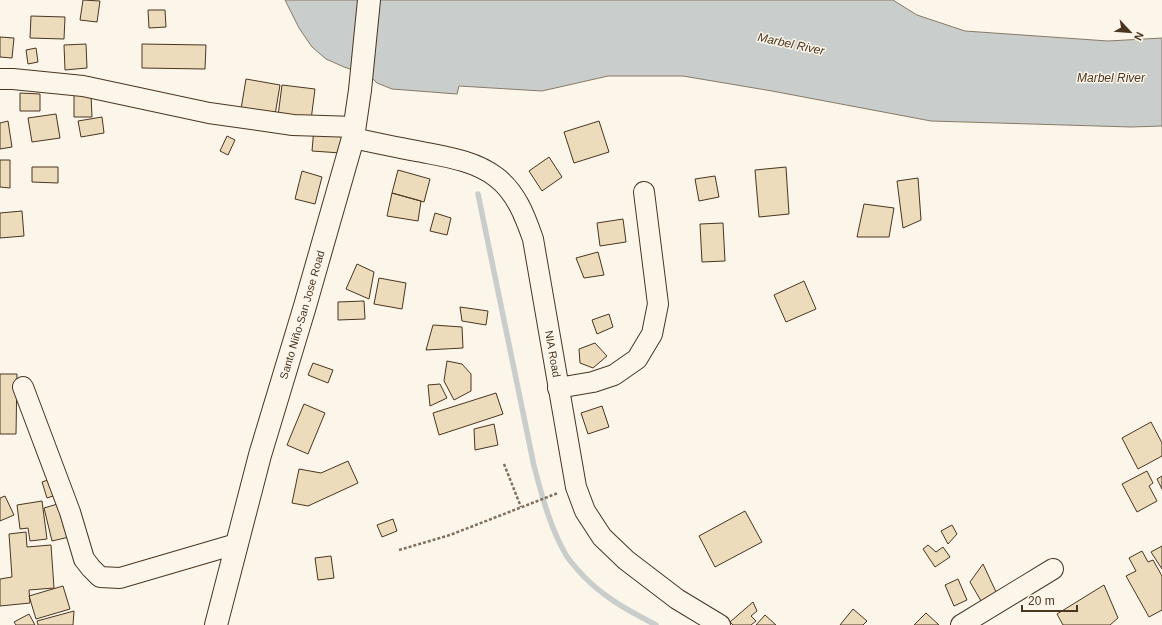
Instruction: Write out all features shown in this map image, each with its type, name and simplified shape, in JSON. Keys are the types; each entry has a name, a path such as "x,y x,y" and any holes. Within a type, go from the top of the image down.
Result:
{"main road":[{"name":"Santo Niño-San Jose Road","path":"216,625 260,455 305,306 354,132 360,90 369,0"}],"street":[{"name":"NIA Road","path":"0,79 83,86 209,113 354,132 460,160 482,168 496,177 511,192 524,214 533,239 576,487 585,510 602,537 626,560 677,599 720,625"},
{"path":"558,388 593,382 614,375 637,358 652,334 658,304 644,192"},
{"path":"23,387 70,512 84,559 100,577 120,578 236,544"},
{"path":"961,625 1052,570"}],"path":[{"path":"504,464 521,507"},
{"path":"399,550 450,535 550,496"}],"water":[{"name":"Marbel River","path":"285,0 893,0 917,15 965,31 1108,41 1162,38 1162,126 1131,127 931,121 683,76 608,76 542,91 459,86 457,94 392,89 377,83 370,76 326,59 312,47 299,28"}],"building":[{"path":"83,0 100,1 97,22 80,20"},
{"path":"148,10 165,10 166,27 149,28"},
{"path":"31,16 65,17 64,39 30,38"},
{"path":"0,37 14,38 12,58 0,57"},
{"path":"86,44 87,68 65,70 64,45"},
{"path":"142,44 206,45 205,69 142,68"},
{"path":"36,48 38,62 28,64 26,50"},
{"path":"246,79 280,85 275,115 241,109"},
{"path":"282,85 315,89 311,120 278,116"},
{"path":"20,93 40,94 40,111 20,111"},
{"path":"74,95 91,95 92,117 74,117"},
{"path":"56,114 60,138 32,142 28,118"},
{"path":"102,117 104,133 81,137 78,121"},
{"path":"8,121 12,147 0,149 0,123"},
{"path":"599,121 609,152 574,163 564,132"},
{"path":"314,127 343,129 341,153 312,151"},
{"path":"227,136 235,140 228,155 220,151"},
{"path":"549,157 562,177 542,191 529,171"},
{"path":"0,160 10,160 10,188 0,187"},
{"path":"32,167 58,167 58,183 32,182"},
{"path":"786,167 789,214 759,217 755,170"},
{"path":"398,170 430,179 424,202 392,193"},
{"path":"302,171 322,177 315,204 295,199"},
{"path":"715,176 719,197 699,201 695,179"},
{"path":"918,178 921,220 903,228 897,181"},
{"path":"392,193 421,201 418,221 387,216"},
{"path":"864,204 894,208 889,237 857,237"},
{"path":"22,211 24,236 0,238 0,213"},
{"path":"435,213 451,218 447,235 430,231"},
{"path":"623,219 626,242 600,246 597,223"},
{"path":"723,223 725,261 702,262 700,224"},
{"path":"598,252 604,275 584,278 576,258"},
{"path":"357,264 374,272 369,299 346,289"},
{"path":"379,278 406,283 402,309 374,304"},
{"path":"804,281 816,309 786,322 774,295"},
{"path":"364,301 365,319 338,320 338,302"},
{"path":"460,307 488,311 486,325 462,321"},
{"path":"609,314 613,327 597,334 592,320"},
{"path":"433,325 462,327 463,348 426,350"},
{"path":"595,343 607,356 593,368 580,363 579,349"},
{"path":"447,361 462,364 471,374 471,391 454,400 444,381"},
{"path":"313,363 333,370 328,383 308,375"},
{"path":"0,374 17,374 16,434 0,434"},
{"path":"440,384 447,398 430,406 428,385"},
{"path":"496,393 503,414 439,435 433,413"},
{"path":"304,404 325,413 308,454 287,445"},
{"path":"602,406 609,427 588,434 581,413"},
{"path":"1151,422 1162,443 1162,456 1138,469 1122,438"},
{"path":"494,424 498,445 475,450 474,429"},
{"path":"348,461 358,483 308,506 292,503 299,469 321,473"},
{"path":"1147,471 1153,483 1149,486 1157,501 1137,512 1122,484"},
{"path":"1162,476 1162,489 1157,479"},
{"path":"51,479 56,495 47,498 42,482"},
{"path":"5,496 14,515 0,521 0,498"},
{"path":"42,501 47,539 30,541 28,528 20,529 17,505"},
{"path":"61,503 69,537 52,541 44,508"},
{"path":"745,511 762,542 715,567 699,536"},
{"path":"393,519 397,531 382,537 377,525"},
{"path":"952,525 957,534 948,544 941,531"},
{"path":"26,532 27,547 51,545 54,588 29,590 30,603 0,606 0,579 12,577 9,534"},
{"path":"928,545 936,552 943,547 950,557 935,567 923,549"},
{"path":"1162,546 1162,569 1151,552"},
{"path":"1142,551 1148,562 1153,560 1162,576 1162,610 1149,617 1126,576 1136,571 1129,558"},
{"path":"331,556 334,578 318,580 315,558"},
{"path":"983,564 997,594 984,606 970,582"},
{"path":"958,579 967,600 954,606 945,585"},
{"path":"1104,585 1118,618 1110,625 1063,625 1057,614"},
{"path":"63,586 70,609 36,619 29,596"},
{"path":"753,602 757,611 751,616 756,621 751,625 733,625 730,622"},
{"path":"853,609 867,621 863,625 840,625"},
{"path":"74,611 73,625 38,625 37,621"},
{"path":"926,613 939,625 914,625"},
{"path":"29,614 35,625 16,625 14,622"},
{"path":"765,615 776,625 756,625"}],"waterway":[{"path":"478,194 534,466 543,500 555,534 568,559 595,587 624,608 656,625"}]}
